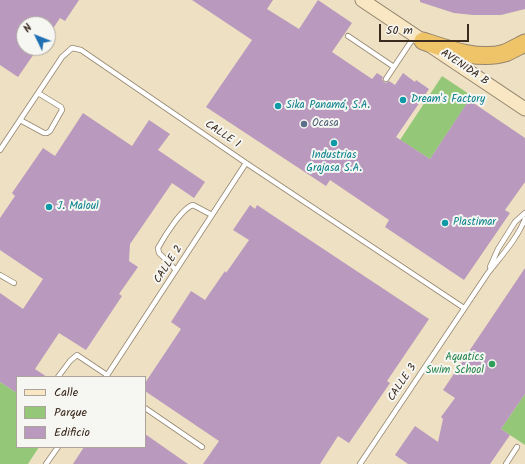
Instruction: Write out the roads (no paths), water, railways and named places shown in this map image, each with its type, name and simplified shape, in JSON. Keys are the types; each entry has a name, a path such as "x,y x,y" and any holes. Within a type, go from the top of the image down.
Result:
{"highway":[{"path":"419,38 460,53 481,55 494,55 505,52 525,43"}],"street":[{"name":"AVENIDA B","path":"369,2 419,38 525,109"}],"lane":[{"path":"348,36 394,67"},
{"path":"386,79 394,67 419,38"},
{"name":"CALLE 1","path":"0,150 62,57 72,48 81,50 464,308"},
{"path":"20,120 44,133 50,131 62,110 61,107 38,93"},
{"name":"CALLE 2","path":"107,376 246,162"},
{"path":"176,270 159,253 158,248 162,240 189,206 193,205 212,215"},
{"name":"CALLE 3","path":"488,273 498,249 515,222 525,213"},
{"name":"CALLE 3","path":"363,463 464,308 522,228 525,220"},
{"path":"0,275 14,283"},
{"path":"59,376 70,361 77,355 107,376"},
{"path":"146,409 202,447"},
{"path":"506,464 517,447"},
{"path":"46,464 57,448"}],"place":[{"name":"Dream's Factory","path":"403,100"},
{"name":"Sika Panamá, S.A.","path":"278,106"},
{"name":"Ocasa","path":"304,124"},
{"name":"Industrias Grajasa S.A.","path":"334,143"},
{"name":"J. Maloul","path":"49,207"},
{"name":"Plastimar","path":"445,223"},
{"name":"Aquatics Swim School","path":"492,364"}]}
